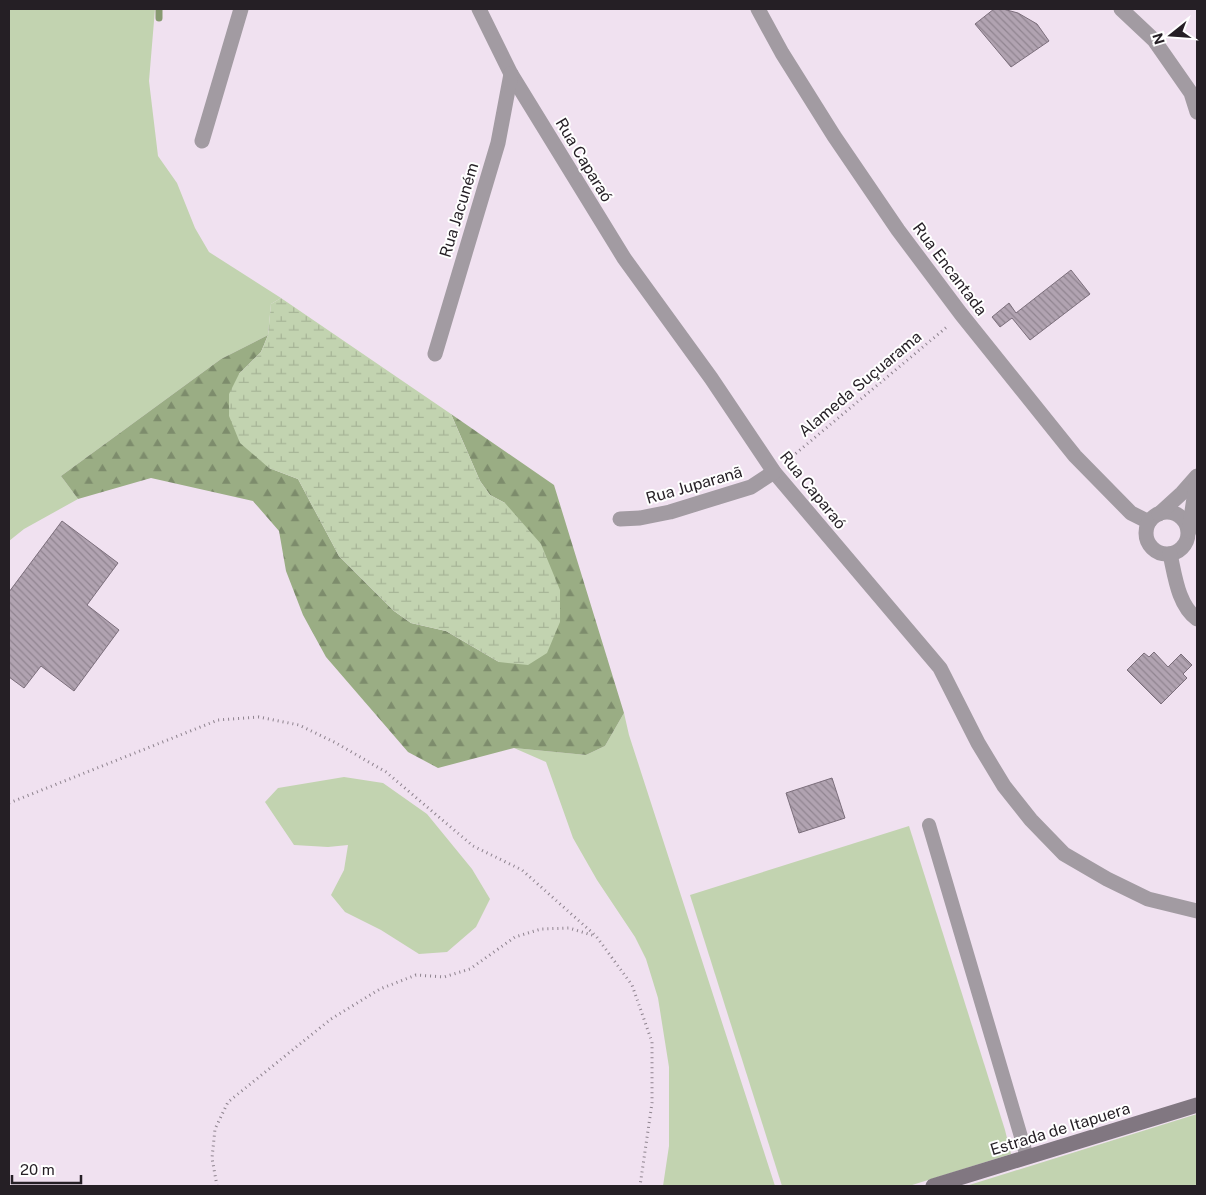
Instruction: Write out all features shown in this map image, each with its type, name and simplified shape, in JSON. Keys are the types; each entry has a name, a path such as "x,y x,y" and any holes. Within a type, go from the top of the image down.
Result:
{"street":[{"path":"202,141 241,9"},
{"name":"Rua Caparaó","path":"479,9 512,74 624,258 711,378 774,472 940,668 982,750 1004,786 1031,820 1064,854 1107,879 1148,899 1197,911"},
{"name":"Rua Encantada","path":"758,9 782,53 834,136 898,230 962,314 1075,456 1131,513 1154,518"},
{"path":"1121,9 1154,40 1194,91 1197,112"},
{"name":"Rua Jacuném","path":"435,354 498,143 512,74"},
{"name":"Rua Juparanã","path":"620,518 640,518 670,512 751,487 774,472"},
{"path":"1197,477 1187,542 1180,550 1170,554 1159,552 1150,545 1146,534 1154,518 1197,477"},
{"path":"1154,518 1172,512 1183,519 1189,531"},
{"path":"1170,554 1179,593 1191,615 1197,619"},
{"name":"Estrada de Itapuera","path":"933,1186 1197,1105"}],"lane":[{"path":"928,825 1027,1157"}],"path":[{"name":"Alameda Suçuarama","path":"774,472 962,314"},
{"path":"9,803 218,720 258,717 299,725 336,743 386,772 474,846 522,870 596,936 632,985 652,1042 652,1103 640,1186"},
{"path":"217,1186 212,1158 215,1129 228,1102 331,1019 380,988 416,976 444,977 470,969 515,937 541,929 569,928 596,936"}],"green space":[{"path":"9,9 155,9 149,81 158,156 177,183 195,228 209,252 281,298 271,304 268,335 221,359 61,476 78,499 24,529 9,541"},
{"path":"281,298 451,414 480,481 490,495 505,503 541,544 560,590 560,622 547,653 528,665 499,662 446,631 411,623 394,611 339,556 298,479 269,468 240,443 229,416 229,394 239,374 261,352 268,335 271,304"},
{"path":"268,335 261,352 239,374 269,468 298,479 339,556 394,611 411,623 446,631 499,662 505,503 490,495 480,481 451,414 554,485 624,713 605,746 586,755 514,748 438,768 408,752 326,657 303,615 286,571 279,531 253,501 151,478 78,499 61,476 221,359"},
{"path":"624,713 629,735 775,1186 663,1186 669,1146 669,1067 658,998 646,959 635,937 597,880 573,838 546,762 514,748 586,755 605,746"},
{"path":"344,777 383,783 427,814 472,869 490,899 476,927 447,952 419,954 381,930 345,912 331,895 344,870 348,845 328,847 294,845 265,802 278,788"},
{"path":"909,826 1011,1154 909,1186 782,1186 690,895"},
{"path":"1197,1114 1197,1186 966,1186"}],"building":[{"path":"994,9 1018,13 1037,24 1049,41 1011,67 975,24"},
{"path":"1071,270 1090,294 1030,340 1012,318 1000,327 992,317 1009,303 1016,313"},
{"path":"62,521 118,563 87,605 119,630 74,691 41,666 24,688 9,677 9,592"},
{"path":"1154,652 1168,667 1181,654 1192,665 1183,674 1187,678 1161,704 1127,670 1144,653 1149,657"},
{"path":"832,778 845,818 799,833 786,793"}],"waterway":[{"path":"159,9 159,18"}]}
